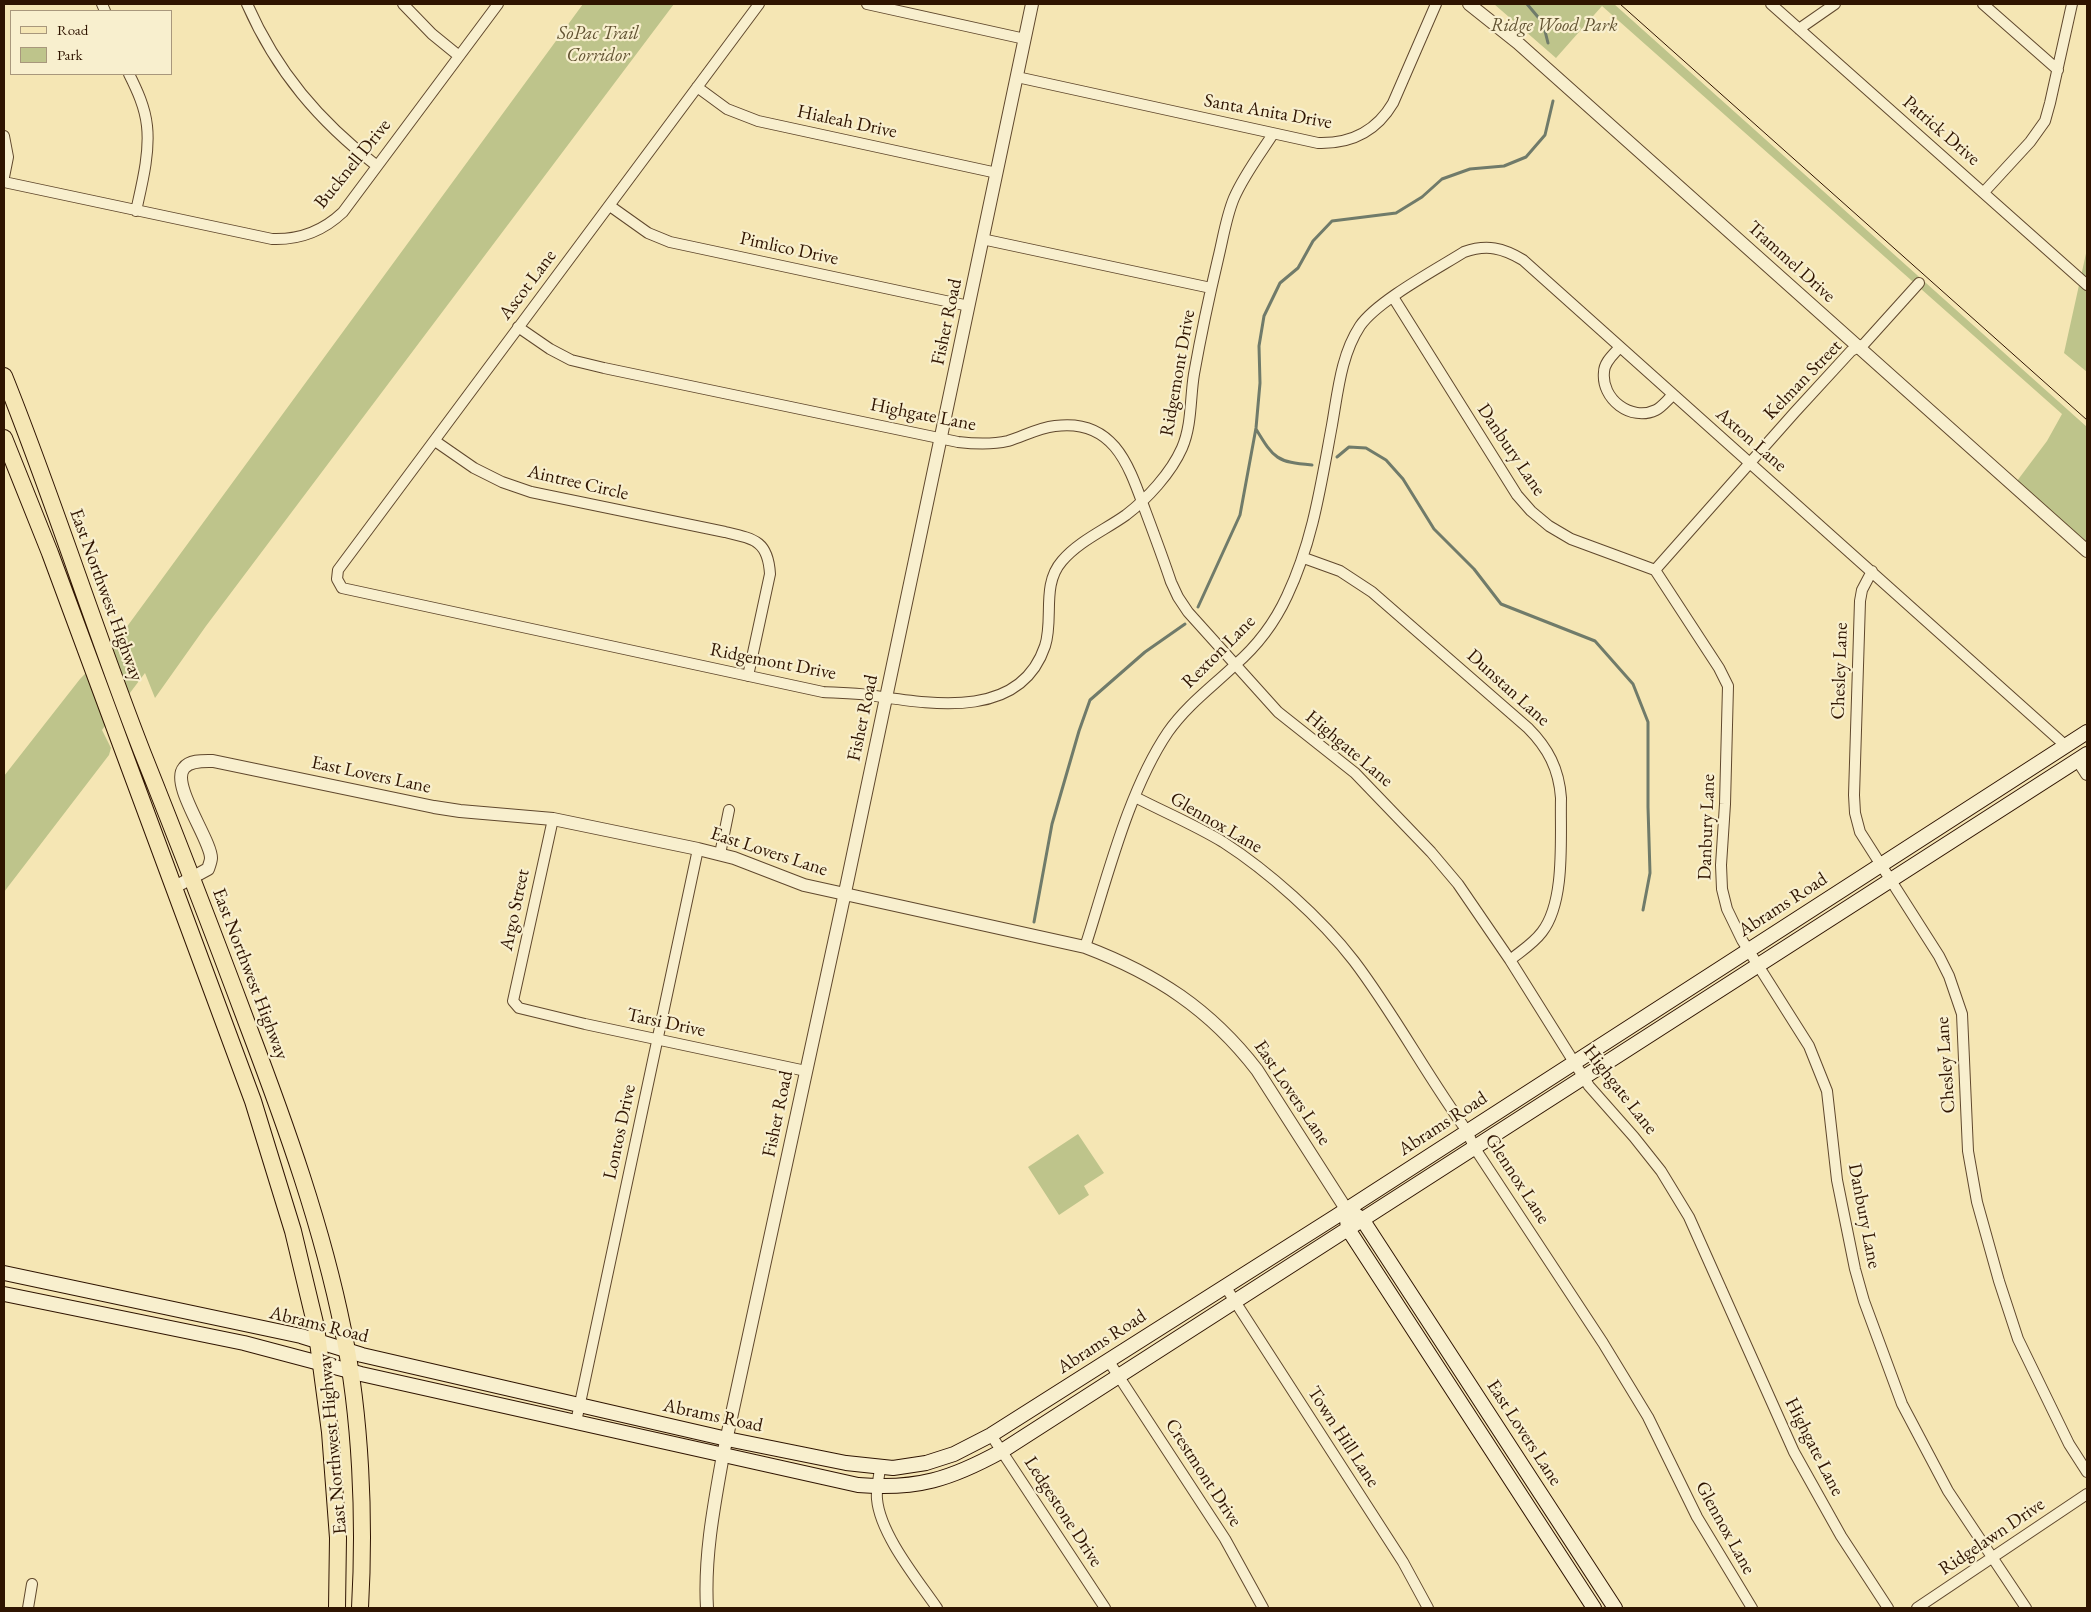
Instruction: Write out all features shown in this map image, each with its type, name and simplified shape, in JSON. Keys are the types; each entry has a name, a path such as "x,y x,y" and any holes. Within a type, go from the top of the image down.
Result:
{"main road":[{"name":"East Northwest Highway","path":"5,384 142,751 193,878 258,1050 317,1224 334,1289 353,1390 361,1500 360,1608"},
{"name":"East Northwest Highway","path":"4,438 126,756 253,1101 293,1231 307,1286 322,1362 330,1432 338,1538 337,1608"},
{"name":"Abrams Road","path":"4,1273 301,1336 347,1351 727,1439 846,1464 880,1468 910,1466 938,1460 991,1435 2087,732"},
{"path":"2066,746 2083,757"},
{"name":"Abrams Road","path":"4,1294 140,1320 236,1341 322,1362 350,1372 850,1484 878,1487 916,1485 974,1466 1002,1451 2083,757"},
{"path":"237,1058 258,1050"},
{"name":"East Lovers Lane","path":"1346,1209 1362,1219 1615,1608"},
{"name":"East Lovers Lane","path":"1346,1209 1348,1229 1594,1608"},
{"path":"140,1320 144,1304"},
{"path":"1502,1467 1517,1456"},
{"path":"938,1460 942,1478"}],"street":[{"path":"247,4 271,51 306,101 342,137 378,166"},
{"path":"403,4 432,34 458,56"},
{"name":"Bucknell Drive","path":"4,182 272,239 299,237 323,228 343,212 498,4"},
{"path":"867,4 1025,39"},
{"name":"Fisher Road","path":"706,1608 714,1502 723,1455 886,698 1032,4"},
{"name":"Santa Anita Drive","path":"1017,77 1273,134 1332,144 1361,136 1385,116 1393,103 1436,4"},
{"name":"Trammel Drive","path":"1468,4 1518,42 2087,551"},
{"name":"Patrick Drive","path":"1771,4 2087,285"},
{"path":"1799,29 1835,4"},
{"path":"1983,4 2058,70"},
{"path":"1984,192 2038,132 2050,103 2072,4"},
{"name":"Ascot Lane","path":"342,588 337,580 338,570 758,5"},
{"path":"129,75 142,101 147,126 147,149 136,211"},
{"name":"Hialeah Drive","path":"697,87 727,109 758,121 997,173"},
{"name":"Ridgemont Drive","path":"342,588 824,692 904,701 961,702 983,700 1001,695 1026,678 1038,664 1050,627 1050,589 1054,574 1061,562 1084,541 1127,514 1142,500 1172,465 1182,448 1187,430 1194,374 1227,220 1235,198 1252,165 1273,134"},
{"path":"4,136 8,157 4,178"},
{"name":"Pimlico Drive","path":"610,206 648,233 670,242 969,306"},
{"path":"982,239 1211,288"},
{"name":"Axton Lane","path":"1392,297 1464,252 1476,248 1500,248 1523,260 2066,746"},
{"name":"Kelman Street","path":"1655,570 1851,351 1864,344 1919,283"},
{"name":"Rexton Lane","path":"1085,947 1123,827 1156,753 1168,732 1198,697 1236,664 1274,621 1287,598 1304,558 1315,515 1348,349 1362,323 1372,312 1392,297"},
{"name":"Danbury Lane","path":"1392,297 1517,495 1531,511 1571,539 1655,570 1719,668 1728,686 1721,865 1722,889 1727,910 1748,950 1809,1046 1827,1091 1837,1180 1864,1301 1902,1404 1934,1466 2026,1608"},
{"name":"Highgate Lane","path":"518,327 550,349 571,360 941,439 991,444 1052,426 1073,425 1096,431 1115,446 1130,470 1178,597 1188,612 1278,712 1356,773 1432,852 1458,884 1510,960 1584,1077 1661,1171 1689,1217 1794,1452 1841,1536 1888,1608"},
{"path":"1620,347 1609,359 1604,372 1606,392 1619,407 1639,414 1648,412 1656,410 1673,395"},
{"name":"Aintree Circle","path":"435,441 474,468 502,482 530,492 725,532 750,538 761,545 769,558 770,574 748,676"},
{"name":"Dunstan Lane","path":"1304,558 1340,571 1372,592 1528,728 1539,739 1555,766 1560,783 1561,798 1558,894 1554,911 1542,932 1530,945 1510,960"},
{"name":"Chesley Lane","path":"1872,571 1862,590 1860,600 1855,814 1860,832 1939,956 1949,976 1962,1014 1968,1151 1977,1202 1999,1281 2018,1339 2069,1444 2087,1472"},
{"path":"2083,757 2087,774"},
{"name":"East Lovers Lane","path":"173,888 208,869 211,858 184,793 181,775 184,768 191,763 213,761 442,809 553,819 698,849 753,864 804,885 1085,947 1156,979 1199,1009 1243,1051 1346,1209"},
{"name":"Glennox Lane","path":"1135,798 1222,842 1249,861 1289,894 1330,933 1374,988 1467,1131 1474,1147 1603,1343 1643,1408 1697,1517 1752,1608"},
{"path":"720,854 729,810"},
{"name":"Argo Street","path":"519,1008 513,1001 553,819"},
{"name":"Lontos Drive","path":"576,1422 698,849"},
{"name":"Tarsi Drive","path":"519,1008 657,1040 806,1071"},
{"name":"Town Hill Lane","path":"1225,1286 1403,1562 1428,1608"},
{"name":"Crestmont Drive","path":"1108,1360 1225,1539 1263,1608"},
{"name":"Ledgestone Drive","path":"991,1435 1105,1608"},
{"path":"880,1468 877,1499 881,1519 890,1538 936,1608"},
{"name":"Ridgelawn Drive","path":"1917,1608 2087,1494"},
{"path":"28,1608 32,1584"}],"green space":[{"name":"SoPac Trail Corridor","path":"583,4 674,4 206,626 155,698 145,673 102,730 111,748 109,755 4,892 4,776 80,679 115,643"},
{"name":"Ridge Wood Park","path":"1494,4 1614,4 2087,427 2087,544 2017,481 2047,441 2062,414 1602,6 1556,58"},
{"path":"2087,249 2087,372 2064,353"},
{"path":"1078,1134 1104,1173 1084,1186 1089,1195 1059,1215 1028,1167"}],"waterway":[{"path":"1527,4 1543,23 1548,43"},
{"path":"1198,607 1240,515 1256,428 1260,383 1259,346 1264,316 1280,283 1298,268 1313,241 1332,221 1396,213 1422,197 1442,179 1470,169 1504,166 1526,157 1545,135 1553,101"},
{"path":"1256,429 1267,447 1278,457 1291,462 1312,465"},
{"path":"1337,457 1349,447 1366,448 1386,460 1403,479 1434,529 1474,569 1501,604 1595,641 1633,684 1648,722 1650,873 1643,910"},
{"path":"1034,922 1052,824 1090,700 1145,652 1185,624"}],"tram line":[{"path":"1620,4 2087,420"}]}
